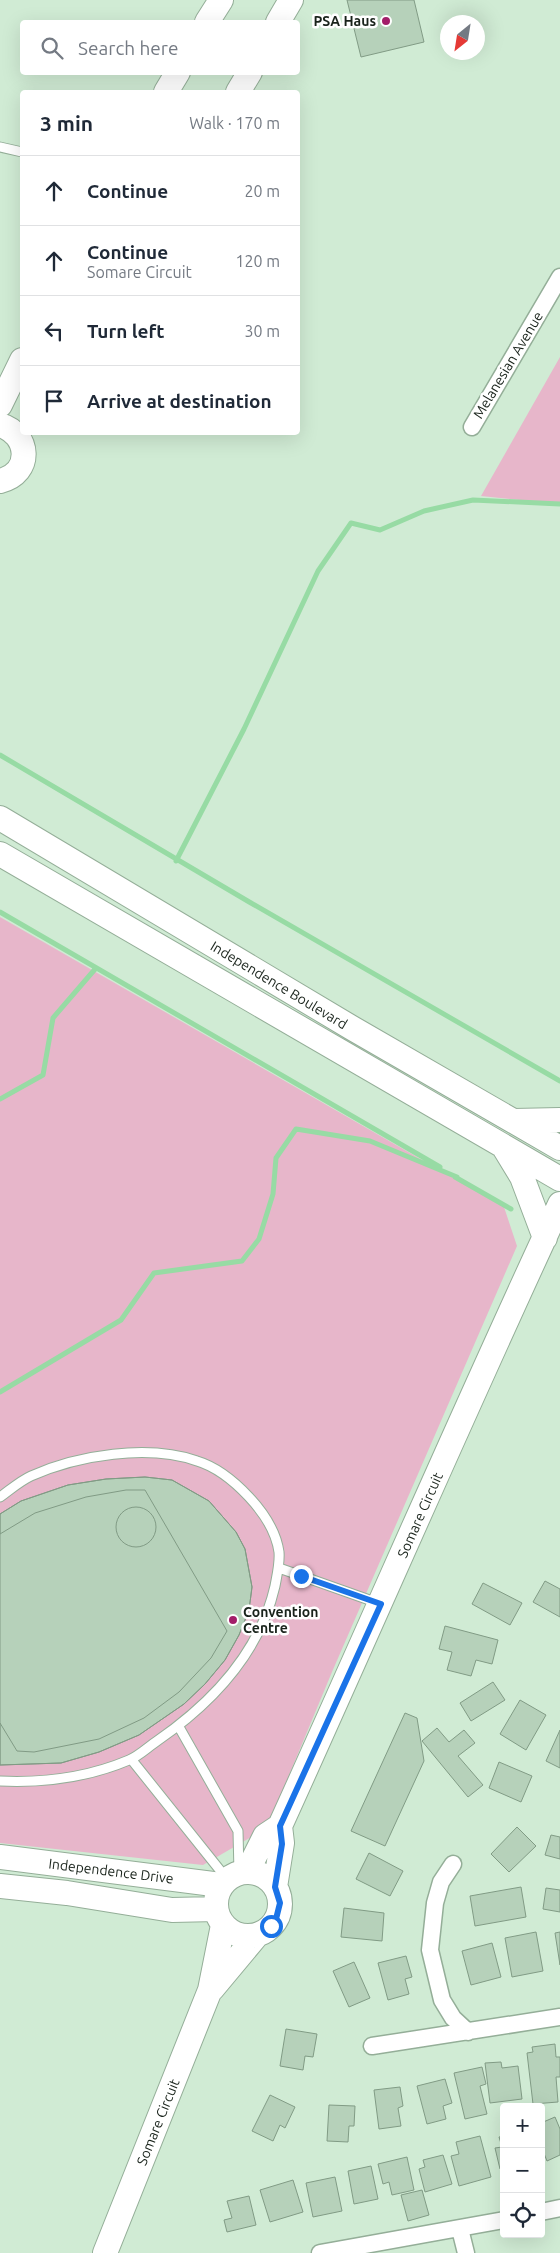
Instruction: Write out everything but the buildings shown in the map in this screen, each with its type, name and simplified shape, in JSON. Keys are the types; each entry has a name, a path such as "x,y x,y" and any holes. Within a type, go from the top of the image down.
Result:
{"street":[{"path":"209,20 221,0"},
{"path":"279,20 291,0"},
{"path":"167,90 176,75"},
{"path":"239,90 248,75"},
{"name":"Melanesian Avenue","path":"472,427 560,278"},
{"path":"0,404 20,364"},
{"path":"0,424 20,435"},
{"path":"2,484 18,470 22,463 24,437"},
{"name":"Independence Boulevard","path":"0,818 352,1028 560,1148"},
{"name":"Independence Boulevard","path":"0,854 560,1179"},
{"path":"514,1121 560,1120"},
{"path":"503,1145 552,1233"},
{"name":"Somare Circuit","path":"275,1887 282,1844 280,1826 381,1604 493,1347 552,1233 560,1204"},
{"name":"Somare Circuit","path":"233,1877 265,1836 280,1826"},
{"name":"Independence Drive","path":"0,1857 233,1877"},
{"path":"453,1864 441,1882 435,1903 430,1950 442,2000 453,2018 468,2032"},
{"path":"263,1876 275,1887 280,1903 276,1919 265,1931 257,1935 239,1935 220,1917 215,1901 233,1877 263,1876"},
{"name":"Independence Drive","path":"0,1886 77,1895 220,1917"},
{"name":"Somare Circuit","path":"105,2253 210,1990 220,1917"},
{"name":"Somare Circuit","path":"210,1990 257,1935"},
{"path":"372,2046 560,2017"},
{"path":"545,2211 560,2208"},
{"path":"118,2253 119,2221"},
{"path":"320,2253 500,2221"},
{"path":"460,2229 466,2253"}],"lane":[{"path":"0,147 20,152"},
{"path":"0,1497 30,1476 83,1460 128,1453 179,1456 198,1461 218,1471 237,1484 258,1506 273,1530 279,1553 279,1568 266,1616 244,1657 211,1698 179,1727 131,1759 102,1770 65,1778 29,1782 0,1781"},
{"path":"279,1568 381,1604"},
{"path":"179,1727 238,1831 233,1877"},
{"path":"131,1759 233,1877"}],"shaded area":[{"path":"560,357 560,504 481,496"},
{"path":"0,917 504,1207 517,1246 332,1672 267,1828 203,1865 0,1843"}],"waterway":[{"path":"176,861 244,729 318,571 351,523 380,530 424,511 473,500 560,504"},
{"path":"0,755 251,903 560,1081"},
{"path":"0,912 440,1167"},
{"path":"0,1099 43,1075 53,1018 96,968"},
{"path":"0,1392 121,1320 154,1273 242,1261 259,1239 273,1194 276,1158 296,1129 370,1141 457,1177"},
{"path":"455,1177 511,1209"}],"place":[{"name":"PSA Haus","path":"386,21"},
{"name":"Convention Centre","path":"233,1620"}],"route":[{"path":"271,1926 276,1919 280,1903 275,1887 282,1844 280,1826 381,1604 301,1576"}]}
